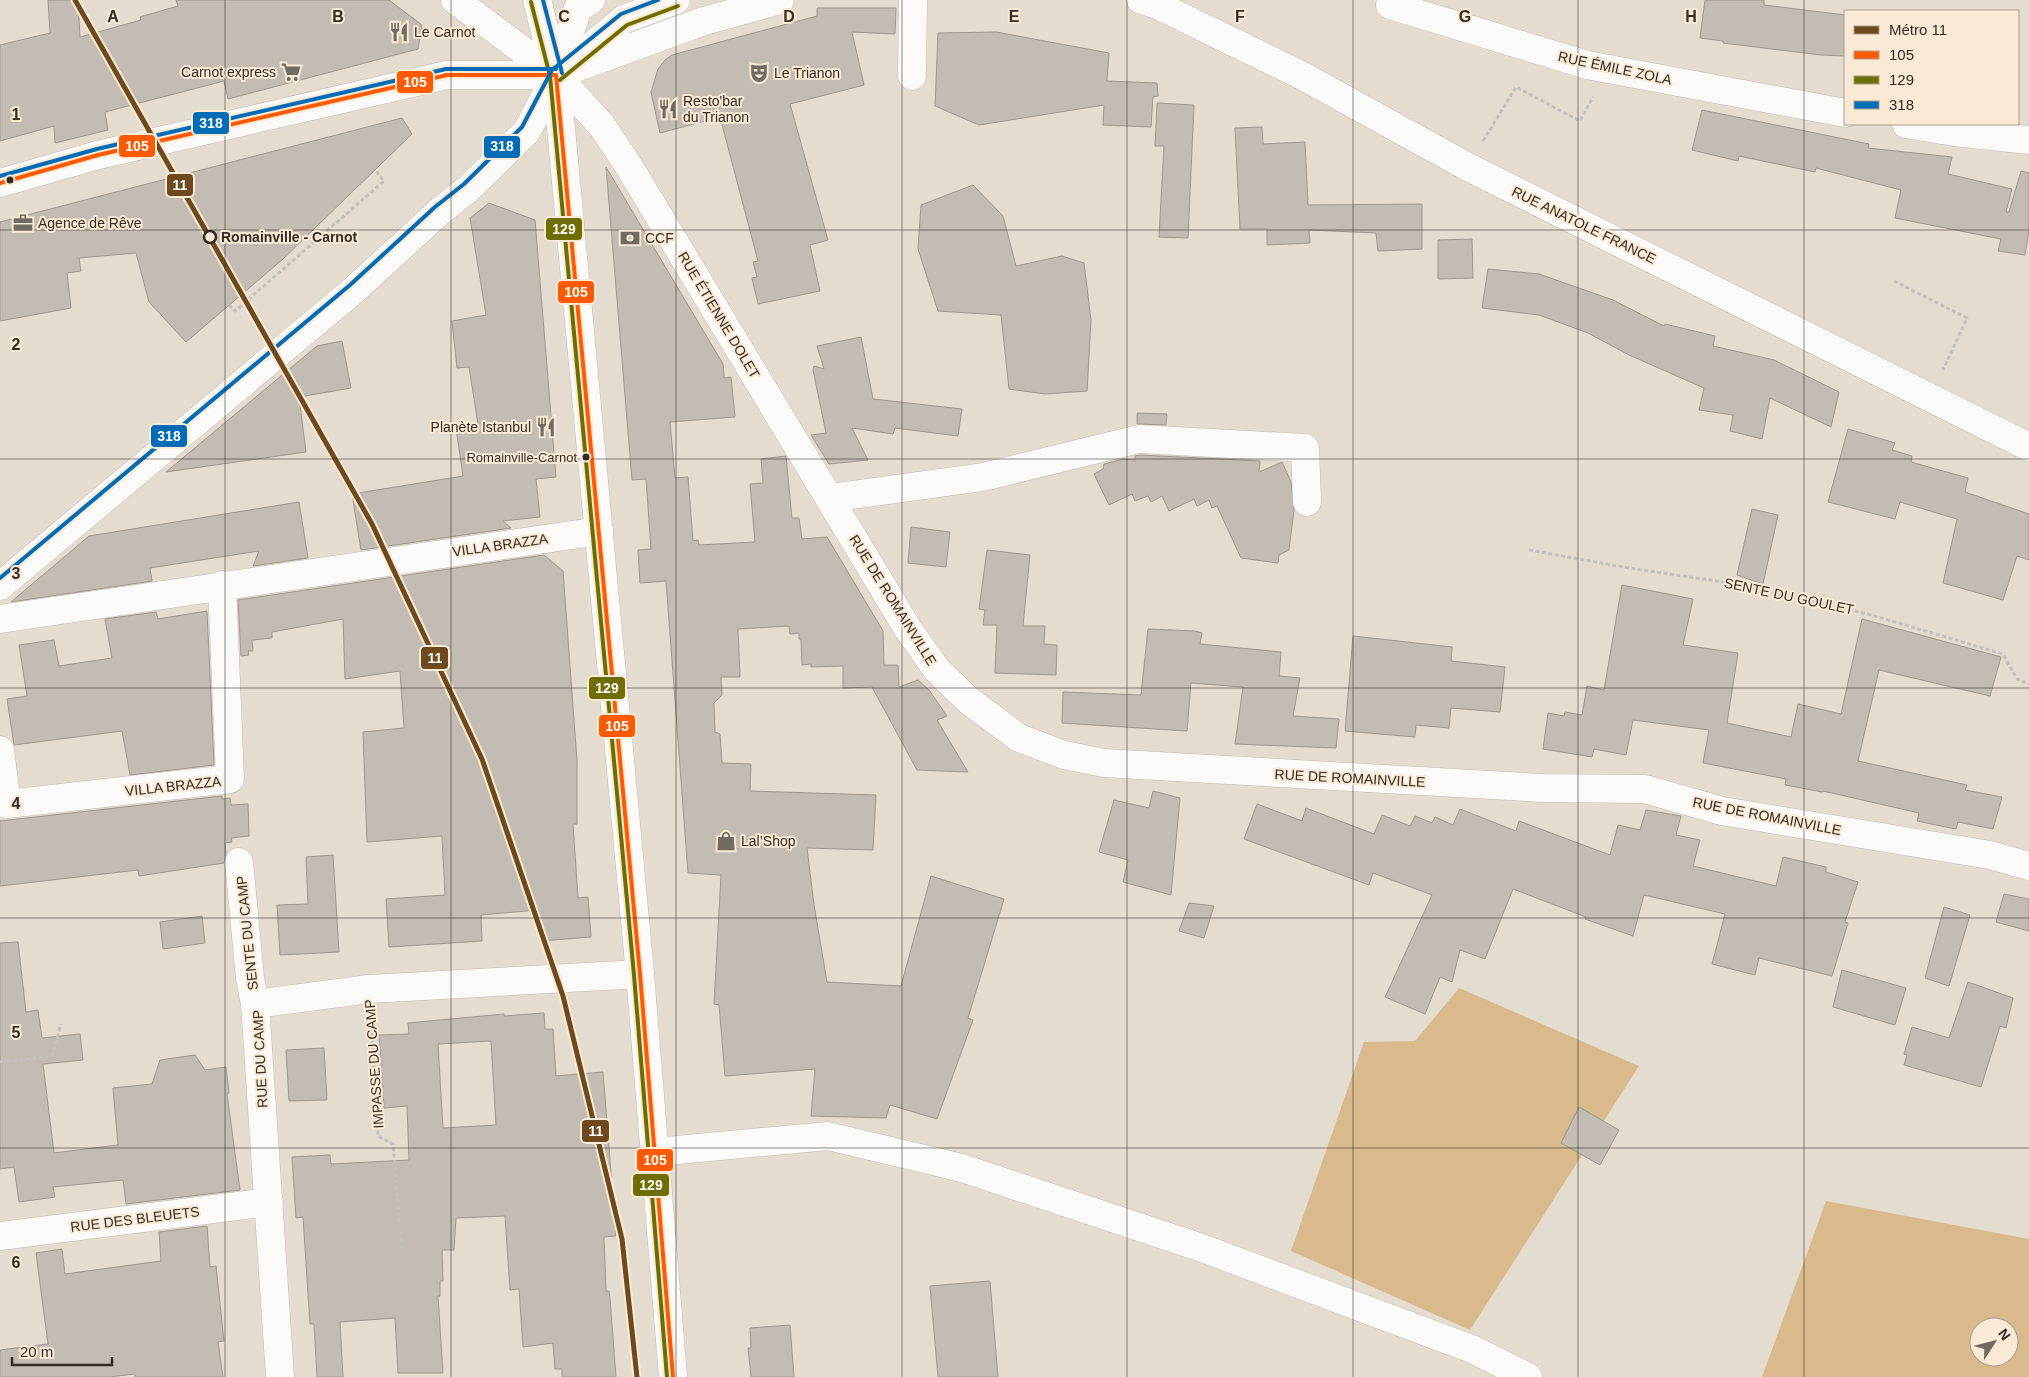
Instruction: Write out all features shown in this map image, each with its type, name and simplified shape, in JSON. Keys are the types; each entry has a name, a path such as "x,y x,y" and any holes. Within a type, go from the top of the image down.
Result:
{"street":[{"name":"RUE ÉTIENNE DOLET","path":"455,0 556,76 602,126 808,461"},
{"path":"537,0 556,76 640,974 673,1377"},
{"path":"0,586 354,290 439,212 468,189 527,131 556,76 578,8 591,0"},
{"path":"556,76 624,19 676,0"},
{"path":"0,183 98,155 447,75 556,76 704,21 780,0"},
{"path":"912,76 913,0"},
{"name":"RUE ANATOLE FRANCE","path":"1140,0 1157,5 1299,74 1468,167 2029,447"},
{"name":"RUE ÉMILE ZOLA","path":"1390,5 1587,65 1844,113"},
{"path":"1912,125 1954,132 2029,140"},
{"path":"830,498 982,477 1139,439 1305,448 1307,502"},
{"name":"RUE DE ROMAINVILLE","path":"808,461 908,629 937,670 968,700 1019,738 1064,755 1104,764 1299,776 1542,788 1645,789 1722,811 1990,855 2029,866"},
{"name":"VILLA BRAZZA","path":"0,619 599,531"},
{"name":"VILLA BRAZZA","path":"0,750 7,804 230,779 222,585"},
{"name":"SENTE DU CAMP","path":"239,862 250,978 255,1004"},
{"name":"RUE DU CAMP","path":"280,1377 255,1004 369,989 640,974"},
{"path":"654,1152 828,1136 962,1168 1202,1248 1472,1349 1528,1377"},
{"name":"RUE DES BLEUETS","path":"0,1236 269,1202"}],"path":[{"path":"1468,167 1516,87 1580,120 1594,95"},
{"path":"229,305 235,311 384,182 376,171"},
{"path":"1894,281 1967,318 1930,396"},
{"name":"SENTE DU GOULET","path":"1529,550 1628,568 1730,583 1868,614 2003,654 2017,679 2029,684"},
{"name":"IMPASSE DU CAMP","path":"369,989 378,1136 392,1144 402,1250"},
{"path":"0,1062 52,1056 62,1024"}],"shaded area":[{"path":"1459,988 1639,1066 1470,1330 1291,1251 1364,1042 1415,1041"},
{"path":"1826,1201 2029,1239 2029,1377 1762,1377"}],"building":[{"path":"48,0 78,0 80,37 141,20 140,17 178,6 176,0 389,0 422,25 418,49 228,99 224,81 105,112 108,130 55,143 54,126 0,141 0,45 50,33"},
{"path":"1705,0 1764,0 1764,5 1844,15 1844,56 1723,43 1723,41 1700,38"},
{"path":"817,8 896,8 895,34 852,32 864,85 790,104 828,240 810,245 820,291 758,304 752,278 757,277 753,262 758,261 720,117 660,133 651,92 658,69 672,55 817,16"},
{"path":"996,32 1109,53 1107,81 1157,83 1158,96 1153,97 1151,127 1103,125 1104,105 979,125 935,106 938,33"},
{"path":"1157,103 1194,105 1188,238 1159,237 1164,146 1155,146"},
{"path":"1702,110 1869,144 1868,148 1952,157 1948,174 2012,189 2006,212 2009,212 2021,171 2029,173 2029,231 2025,255 1998,251 2001,239 1895,218 1901,190 1816,168 1815,172 1739,156 1738,161 1692,150"},
{"path":"402,118 412,134 283,259 186,342 149,302 136,253 79,258 81,271 67,273 71,308 0,321 0,222"},
{"path":"1262,127 1263,144 1305,142 1308,205 1422,204 1422,249 1378,251 1376,233 1309,230 1310,243 1267,245 1267,229 1240,229 1235,128"},
{"path":"606,167 723,364 724,378 731,377 735,417 670,422 675,478 688,477 693,541 698,540 699,545 755,542 750,484 763,483 761,459 786,456 792,518 799,518 802,539 827,537 883,631 884,665 898,665 899,687 918,680 929,690 947,716 937,720 968,772 917,770 872,687 843,688 843,666 811,667 811,664 802,665 799,633 790,634 789,626 738,629 740,677 721,677 722,695 714,703 715,732 720,734 722,763 751,764 750,791 876,795 873,850 807,848 827,982 901,986 931,876 1004,899 968,1018 973,1020 937,1119 890,1105 886,1118 811,1116 815,1069 725,1076 719,1005 714,1004 721,875 688,873 666,581 640,583 638,550 651,549 646,479 632,480"},
{"path":"973,185 1003,216 1016,266 1062,256 1084,263 1091,320 1087,391 1045,394 1009,389 1001,315 938,311 918,249 921,205"},
{"path":"489,203 535,220 556,477 536,479 540,517 503,521 511,528 361,550 352,494 463,476 456,428 478,424 469,367 457,368 452,321 486,315 470,218"},
{"path":"1472,239 1473,278 1438,279 1438,240"},
{"path":"1488,269 1539,274 1613,300 1664,326 1665,324 1715,336 1713,346 1774,360 1839,392 1831,427 1770,398 1762,439 1730,431 1733,415 1699,410 1704,388 1629,355 1588,333 1539,315 1482,308"},
{"path":"861,337 873,399 962,409 958,436 895,428 893,434 852,428 868,460 829,464 811,435 826,433 813,370 814,366 824,369 817,346"},
{"path":"342,341 351,388 299,397 306,452 166,472 317,346"},
{"path":"1137,413 1167,414 1166,425 1137,424"},
{"path":"1848,429 1895,443 1892,450 1912,456 1911,462 1968,478 1965,492 2029,514 2029,560 2017,556 2003,600 1943,583 1957,519 1900,502 1895,519 1828,502"},
{"path":"1135,456 1260,461 1259,472 1282,462 1291,482 1294,510 1289,550 1279,555 1278,563 1241,558 1217,506 1212,508 1209,500 1197,506 1194,499 1169,511 1162,496 1151,502 1148,496 1135,501 1132,494 1109,505 1094,474 1103,469 1104,464 1124,459 1135,460"},
{"path":"299,502 308,558 253,566 259,551 150,568 152,581 11,602 89,536"},
{"path":"1752,509 1778,515 1763,584 1737,575"},
{"path":"911,527 950,532 946,567 908,563"},
{"path":"987,550 1030,555 1023,626 1045,626 1044,644 1057,645 1056,675 995,673 997,625 983,625 985,610 979,609"},
{"path":"544,555 563,571 577,761 577,824 573,824 578,898 588,897 591,937 540,941 538,910 481,915 482,941 389,947 386,899 445,895 442,836 367,842 363,732 404,728 400,671 345,679 343,619 272,632 272,638 252,640 253,651 248,651 249,655 241,656 238,600"},
{"path":"1622,585 1693,599 1683,645 1738,653 1727,723 1791,737 1798,704 1841,714 1862,619 2001,657 1990,696 1879,670 1858,761 1967,785 1965,790 2002,797 1993,829 1958,822 1956,829 1917,821 1919,813 1823,791 1785,785 1786,779 1703,763 1709,730 1633,720 1626,755 1594,749 1592,757 1543,749 1548,713 1564,716 1565,712 1582,715 1587,686 1604,690"},
{"path":"207,611 214,765 130,775 122,731 14,745 7,699 27,696 19,645 54,640 59,666 112,658 105,619 156,612 158,619"},
{"path":"1148,629 1195,631 1202,633 1200,644 1281,652 1279,676 1300,678 1293,716 1339,719 1336,748 1235,744 1243,687 1191,683 1187,731 1062,723 1063,692 1141,695"},
{"path":"1353,636 1452,647 1451,661 1505,667 1500,712 1451,708 1449,728 1416,725 1415,737 1345,731"},
{"path":"1153,791 1180,798 1171,895 1123,882 1128,860 1099,852 1114,800 1149,808"},
{"path":"222,796 222,799 230,798 231,805 248,804 249,836 231,838 232,842 225,843 226,854 224,863 139,876 138,870 0,886 0,821"},
{"path":"1257,804 1302,821 1306,808 1374,834 1382,815 1410,826 1415,816 1432,823 1435,817 1453,825 1460,809 1516,831 1519,821 1610,855 1618,825 1640,830 1646,810 1681,816 1676,835 1700,840 1693,866 1776,886 1783,857 1826,867 1826,872 1858,882 1845,922 1848,923 1832,976 1759,958 1755,975 1712,964 1725,914 1644,895 1633,936 1585,919 1586,917 1513,889 1485,959 1460,950 1452,982 1440,977 1425,1014 1385,997 1432,895 1373,873 1369,885 1244,839"},
{"path":"333,855 339,952 280,955 277,905 308,904 306,857"},
{"path":"2004,894 2029,899 2029,931 1996,922"},
{"path":"1189,903 1214,906 1204,938 1179,931"},
{"path":"1944,907 1970,915 1949,986 1925,978"},
{"path":"202,916 205,943 163,949 160,922"},
{"path":"18,942 26,1012 38,1010 42,1038 80,1034 83,1060 43,1064 54,1153 118,1145 113,1088 152,1084 160,1060 195,1055 205,1070 226,1067 229,1093 227,1094 240,1190 126,1204 123,1180 53,1187 55,1197 19,1202 14,1167 0,1169 0,943"},
{"path":"1842,970 1906,988 1895,1025 1833,1007"},
{"path":"1968,982 2013,998 2006,1028 2000,1026 1981,1087 1904,1065 1907,1055 1904,1054 1912,1027 1949,1038"},
{"path":"544,1013 545,1029 553,1029 556,1076 603,1072 616,1236 604,1237 606,1291 609,1291 610,1298 616,1377 562,1377 562,1369 555,1369 553,1343 523,1347 519,1289 510,1290 505,1216 456,1218 454,1250 442,1250 443,1281 440,1281 440,1296 438,1296 443,1373 398,1373 395,1318 340,1322 343,1377 317,1377 314,1324 310,1324 303,1217 296,1218 292,1157 330,1155 331,1164 409,1160 407,1106 384,1108 379,1035 409,1034 408,1023 504,1014 504,1016","holes":["491,1041 496,1125 443,1128 438,1044"]},
{"path":"324,1048 327,1100 289,1101 286,1050"},
{"path":"1579,1107 1619,1130 1600,1165 1561,1143"},
{"path":"207,1226 210,1267 216,1266 224,1341 218,1342 223,1377 135,1377 135,1374 109,1377 0,1377 0,1350 48,1344 36,1253 62,1249 65,1274 161,1261 159,1232"},
{"path":"990,1281 998,1377 938,1377 930,1286"},
{"path":"790,1325 794,1377 751,1377 748,1348 751,1348 750,1328"}],"metro line":[{"name":"11","path":"75,0 372,524 482,759 563,996 622,1239 637,1377"}],"transit line":[{"name":"318","path":"543,0 562,73"},
{"name":"318","path":"0,578 350,285 435,207 464,184 522,127 552,70 621,14 658,0"},
{"name":"129","path":"531,2 550,76 634,975 667,1377"},
{"name":"129","path":"560,80 627,25 678,6"},
{"name":"318","path":"0,176 97,149 446,69 556,69"},
{"name":"105","path":"0,183 98,155 447,75 556,75"},
{"name":"105","path":"556,75 640,974 673,1377"}],"place":[{"name":"Le Carnot","path":"399,32"},
{"name":"Carnot express","path":"291,72"},
{"name":"Le Trianon","path":"759,73"},
{"name":"Resto'bar du Trianon","path":"668,109"},
{"name":"Agence de Rêve","path":"23,223"},
{"name":"Romainville - Carnot","path":"210,237"},
{"name":"CCF","path":"630,238"},
{"name":"Planète Istanbul","path":"546,427"},
{"name":"Romainville-Carnot","path":"586,457"},
{"name":"Lal’Shop","path":"726,841"}]}
